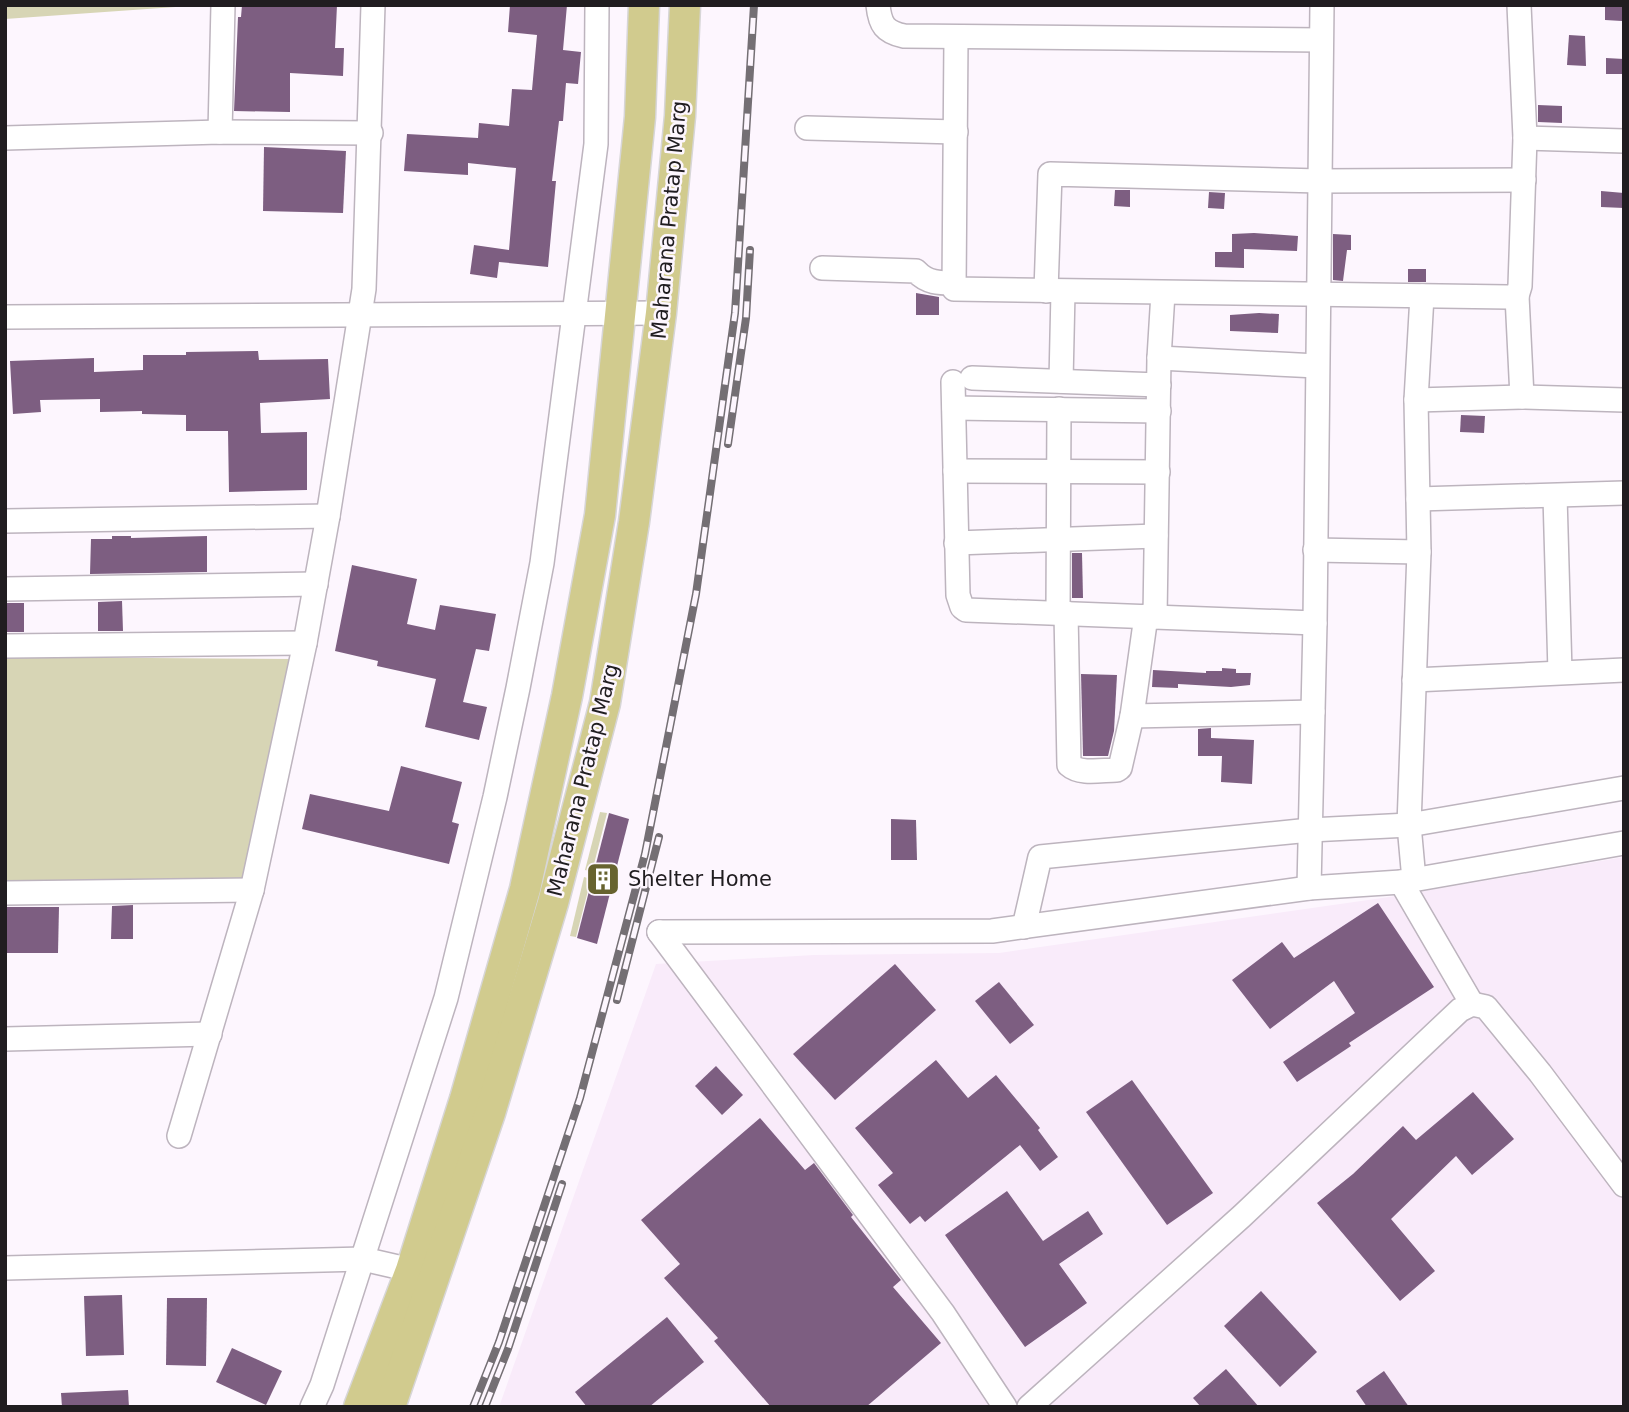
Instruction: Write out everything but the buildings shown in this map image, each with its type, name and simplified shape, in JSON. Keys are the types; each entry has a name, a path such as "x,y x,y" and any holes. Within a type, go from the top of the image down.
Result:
{"main road":[{"name":"Maharana Pratap Marg","path":"390,1407 465,1099 525,889 567,696 600,515 640,117 644,5"},
{"name":"Maharana Pratap Marg","path":"359,1407 422,1275 490,1112 553,903 606,703 634,522 661,313 680,116 685,5"}],"street":[{"path":"220,132 223,5"},
{"path":"179,1136 252,890 305,643 328,516 364,289 373,5"},
{"path":"312,1407 363,1259 446,998 495,797 542,564 596,144 597,5"},
{"path":"878,5 881,24 890,33 904,36 1321,40"},
{"path":"1309,888 1322,5"},
{"path":"1519,5 1525,138 1520,286 1517,296 1522,397"},
{"path":"956,38 954,289 1318,296 1517,296"},
{"path":"807,128 956,132"},
{"path":"5,138 220,132 371,133"},
{"path":"1525,138 1624,141"},
{"path":"1061,381 1054,291 1050,174 1320,181 1524,180"},
{"path":"822,268 916,271 923,279 934,283 954,283"},
{"path":"1059,409 1058,540 1069,765 1073,769 1083,771 1117,770 1120,768 1132,716 1151,617 1163,293"},
{"path":"1422,296 1416,400 1419,552 1408,881 1472,1004"},
{"path":"5,317 622,311 661,313"},
{"path":"1159,358 1317,366"},
{"path":"1159,385 962,380 954,408 958,595 962,607 973,611 1315,623"},
{"path":"1416,400 1522,397 1624,400"},
{"path":"954,408 1159,411"},
{"path":"955,471 1158,472"},
{"path":"1418,499 1624,493"},
{"path":"1555,496 1560,673"},
{"path":"5,521 328,516"},
{"path":"957,544 1156,536"},
{"path":"1315,550 1419,552"},
{"path":"5,589 316,584"},
{"path":"5,646 305,643"},
{"path":"1413,680 1624,670"},
{"path":"1132,716 1313,712"},
{"path":"1024,927 1040,857 1310,830 1409,825 1624,788"},
{"path":"1005,1407 943,1314 659,932 992,931 1309,888 1408,881 1624,843"},
{"path":"5,893 252,890"},
{"path":"1029,1407 1242,1216 1460,1010 1472,1004 1486,1007 1540,1073 1624,1185"},
{"path":"5,1039 209,1034"},
{"path":"5,1268 363,1259 422,1275"}],"shaded area":[{"path":"5,5 204,5 5,19"},
{"path":"5,657 294,659 242,885 6,886"},
{"path":"600,812 607,813 592,872 585,870"},
{"path":"1624,857 1624,1407 499,1407 656,964 814,955 999,953 1389,897"},
{"path":"584,877 591,879 576,937 570,936"}],"railway":[{"path":"473,1407 499,1342 580,1098 645,854 696,594 735,313 754,5"},
{"path":"728,444 746,318 750,250"},
{"path":"617,1000 659,837"},
{"path":"485,1407 508,1349 562,1184"}],"place":[{"name":"Shelter Home","path":"603,879"}]}
